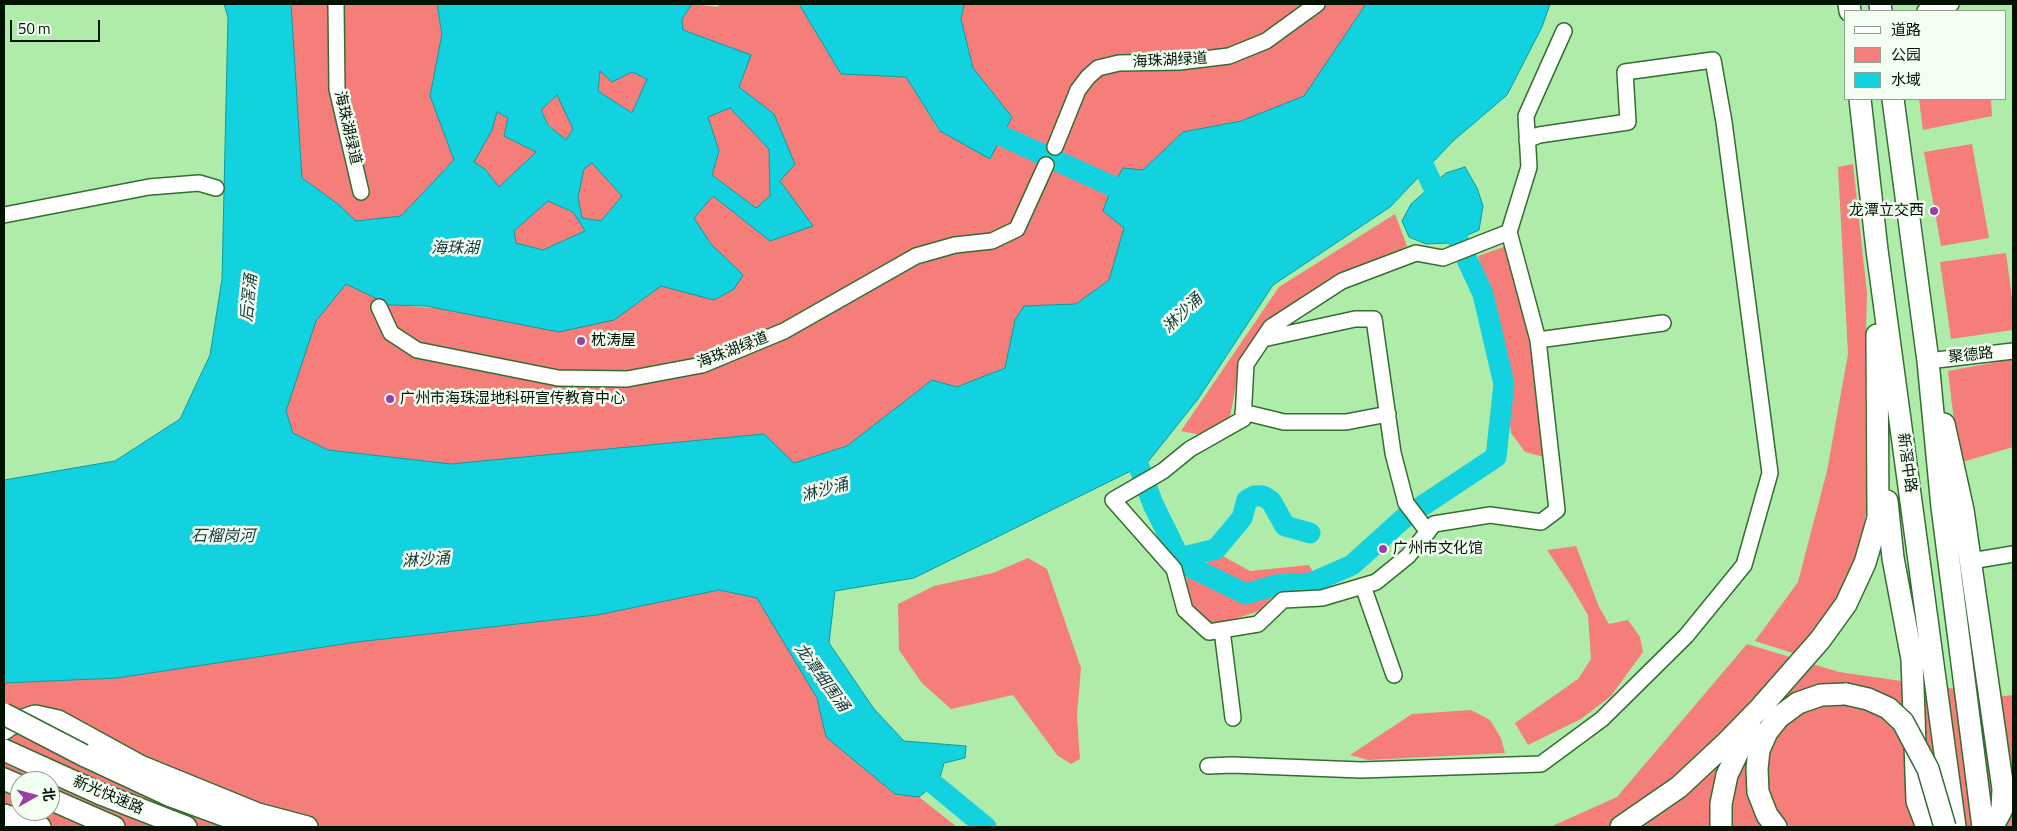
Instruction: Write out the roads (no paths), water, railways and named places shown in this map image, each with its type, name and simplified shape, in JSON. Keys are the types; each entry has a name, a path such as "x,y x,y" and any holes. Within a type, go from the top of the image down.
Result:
{"highway":[{"name":"新滘中路","path":"1860,100 1877,250 1955,827"},
{"name":"新滘中路","path":"1893,100 1928,361 1942,507 1983,827"},
{"path":"1621,827 1679,787 1761,707 1820,640 1846,604 1865,563 1878,518 1877,250"},
{"path":"1928,361 1951,450 1970,561 2003,789 2002,809 1994,824 1990,827"},
{"path":"1878,394 1893,558 1912,659 1917,802 1925,822 1932,827"},
{"path":"1981,637 1992,692 2013,762"},
{"path":"1776,827 1767,815 1758,792 1757,769 1759,750 1767,732 1779,717 1798,703 1821,694 1846,694 1868,699 1888,708 1903,722 1928,769 1945,827"},
{"path":"1720,822 1727,775 1761,707"},
{"path":"4,714 83,755 171,796 256,827"},
{"path":"4,729 9,725 35,716 58,721 140,766 258,814 306,827"},
{"name":"新光快速路","path":"4,750 58,775 186,827"},
{"name":"新光快速路","path":"60,803 114,827"},
{"path":"4,815 40,827"}],"street":[{"name":"海珠湖绿道","path":"336,4 337,89 361,192"},
{"name":"海珠湖绿道","path":"1054,146 1078,90 1098,68 1119,64 1179,62 1228,56 1266,42 1317,4"},
{"path":"1929,10 1951,4"},
{"path":"1509,232 1443,258 1416,253 1342,281 1271,326 1246,364 1243,419 1190,449 1163,471 1113,500 1174,569 1185,610 1210,632 1258,624 1283,600 1322,598 1376,582 1408,556 1434,524 1490,515 1541,522 1556,510 1538,340 1509,232 1529,167 1526,116 1564,31"},
{"path":"1208,766 1232,765 1360,770 1541,764 1602,719 1686,636 1744,565 1770,473 1724,122 1713,60 1625,72 1628,122 1539,135 1527,140"},
{"name":"海珠湖绿道","path":"379,306 391,334 417,350 558,378 627,379 702,365 784,331 916,256 955,245 992,241 1017,229 1046,165"},
{"path":"4,215 149,187 199,183 216,188"},
{"path":"1263,339 1355,319 1374,318 1393,453 1406,503 1428,531"},
{"path":"1538,340 1663,323"},
{"name":"聚德路","path":"1928,361 2013,351"},
{"path":"1243,412 1284,422 1346,422 1388,414"},
{"path":"1970,561 2013,554"},
{"path":"1363,586 1394,675"},
{"path":"1222,630 1233,718"}],"water":[{"name":"石榴岗河","path":"224,4 291,4 302,178 338,204 356,221 401,216 454,160 430,96 442,34 437,4 692,4 682,19 683,30 751,55 739,87 774,114 795,164 780,181 813,226 770,241 713,196 694,218 711,244 743,275 734,289 714,300 661,286 614,320 559,332 426,306 390,305 346,284 316,321 286,411 293,433 328,450 451,464 764,434 794,463 847,446 932,380 957,387 1005,368 1015,320 1024,306 1076,304 1109,280 1124,228 1103,211 1112,186 1123,168 1143,170 1183,132 1241,121 1304,96 1366,4 1550,4 1542,27 1507,95 1453,141 1390,207 1273,285 1198,399 1147,463 914,578 835,591 829,643 874,709 904,741 966,746 965,758 944,763 939,781 919,797 895,794 826,737 817,698 757,598 719,590 597,615 357,642 117,678 4,683 4,480 115,461 180,419 210,355 222,279 228,17","holes":["600,71 612,82 632,72 647,79 632,113 598,91","557,95 573,129 566,140 548,125 541,110","730,108 769,149 770,196 756,208 712,175 719,151 708,117","497,112 508,118 504,136 536,152 499,187 485,169 474,162 492,130","592,163 622,196 601,221 582,218 578,197 584,169","548,201 573,212 585,231 543,250 516,243 514,231"]},
{"path":"799,4 964,4 961,19 973,68 1012,117 990,159 940,131 906,77 841,74"},
{"path":"1465,167 1477,188 1483,206 1479,230 1449,243 1426,244 1409,237 1402,221 1411,204 1446,173"}],"waterway":[{"path":"1002,136 1112,186"},
{"path":"1129,440 1153,504 1182,563 1246,594 1276,585 1311,583 1352,565 1404,518 1496,457 1504,384 1483,294 1414,145"},
{"path":"1179,558 1216,549 1242,518 1247,500 1254,496 1263,496 1271,501 1285,526 1310,533"},
{"name":"龙潭细围涌","path":"913,767 986,827"}],"place":[{"name":"龙潭立交西","path":"1934,211"},
{"name":"枕涛屋","path":"581,341"},
{"name":"广州市海珠湿地科研宣传教育中心","path":"390,399"},
{"name":"广州市文化馆","path":"1383,549"}],"water label":[{"name":"海珠湖","path":"455,249"},
{"name":"后滘涌","path":"250,298"},
{"name":"淋沙涌","path":"1183,314"},
{"name":"淋沙涌","path":"825,491"},
{"name":"淋沙涌","path":"426,561"}]}
